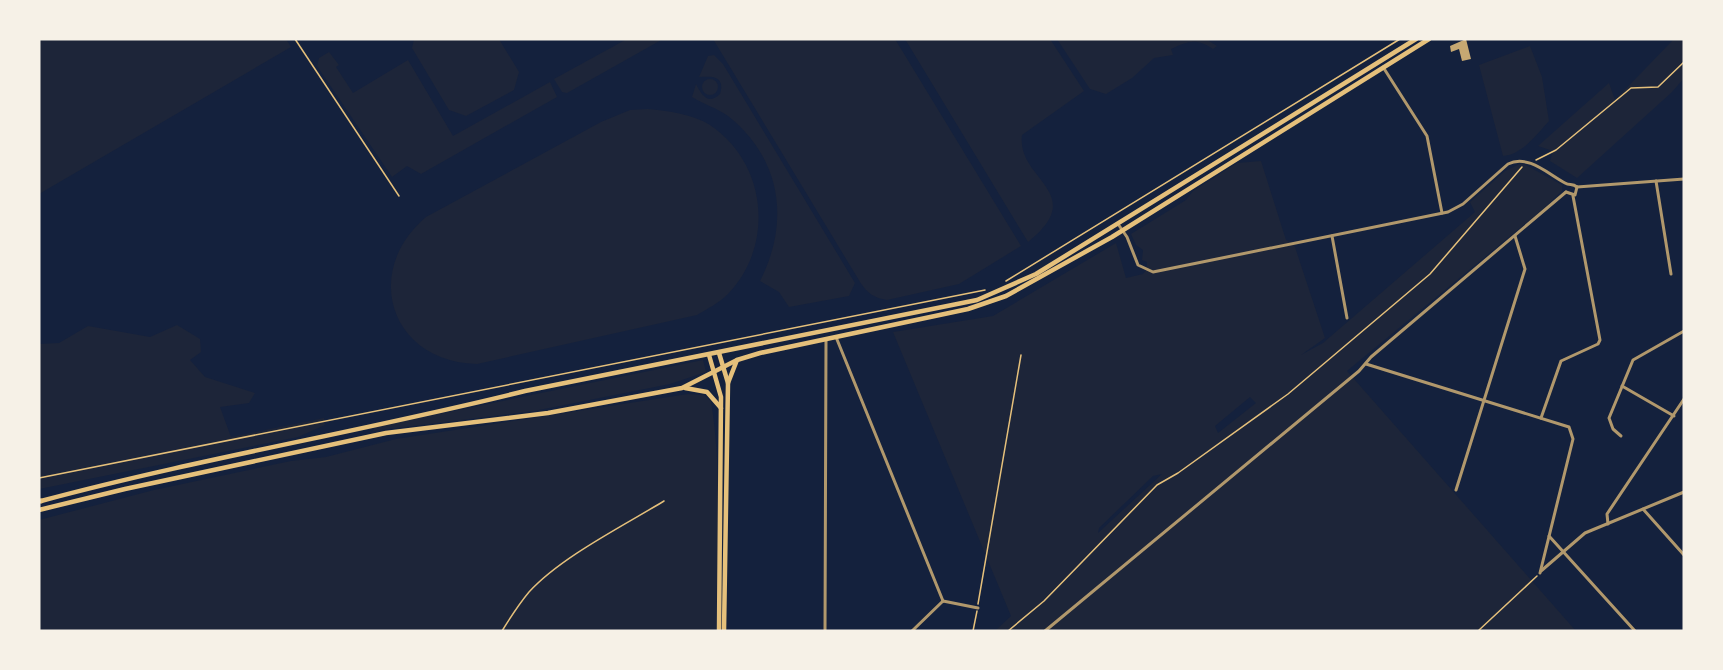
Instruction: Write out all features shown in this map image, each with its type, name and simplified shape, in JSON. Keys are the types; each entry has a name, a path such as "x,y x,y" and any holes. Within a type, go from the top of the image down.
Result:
{"main road":[{"path":"40,501 138,475 463,407 547,386 977,300 1036,274 1416,39"},
{"path":"39,510 386,433 548,413 682,388 737,360 989,303 1051,273 1429,39"},
{"path":"719,353 728,383 724,631"},
{"path":"709,355 715,373 721,408 719,631"},
{"path":"728,383 737,360"},
{"path":"682,388 707,392 721,408"},
{"path":"721,408 727,407"}],"street":[{"path":"1383,67 1427,136 1442,213"},
{"path":"1118,224 1138,265 1153,272 1442,213 1459,207 1508,164 1517,161 1530,163 1568,185 1577,187 1684,179"},
{"path":"1656,181 1671,274"},
{"path":"1045,631 1366,364 1566,192 1568,185"},
{"path":"1573,196 1577,192 1577,187"},
{"path":"1541,418 1561,361 1598,344 1600,340 1573,196 1566,192"},
{"path":"1332,236 1347,318"},
{"path":"1456,489 1525,269 1515,236"},
{"path":"1621,436 1613,429 1609,418 1633,360 1684,331"},
{"path":"836,338 943,602"},
{"path":"825,631 826,340"},
{"path":"1366,364 1569,427 1573,439 1540,573"},
{"path":"1622,386 1674,416"},
{"path":"1608,524 1607,514 1684,399"},
{"path":"1540,573 1585,532 1684,492"},
{"path":"1643,509 1684,555"},
{"path":"1549,536 1635,631"},
{"path":"943,602 978,608"},
{"path":"912,631 943,602"}],"path":[{"path":"295,39 399,196"},
{"path":"1004,282 1400,39"},
{"path":"1533,161 1556,150 1632,88 1658,87 1684,62"},
{"path":"1008,631 1044,601 1157,485 1178,473 1288,393 1430,274 1526,165"},
{"path":"39,478 988,289"},
{"path":"973,631 1021,356"},
{"path":"502,631 529,592 553,572 593,544 664,501"},
{"path":"1478,631 1540,573"}],"shaded area":[{"path":"39,39 286,39 291,47 39,194"},
{"path":"414,39 499,39 519,72 514,90 466,116 449,110 412,48"},
{"path":"627,39 663,39 567,93 562,92 554,79"},
{"path":"713,39 895,39 1021,246 959,284 887,300 871,294 860,282"},
{"path":"905,39 1050,39 1084,91 1022,135 1023,150 1029,164 1052,198 1052,211 1045,225 1028,242"},
{"path":"1057,39 1206,39 1217,46 1213,49 1202,43 1192,42 1177,46 1171,49 1173,55 1154,58 1132,78 1106,94 1090,89"},
{"path":"1674,39 1684,39 1684,78 1672,92 1577,178 1550,161 1553,151 1538,146 1609,83 1615,100"},
{"path":"1530,46 1542,77 1549,121 1523,148 1503,156 1479,65"},
{"path":"329,52 339,65 336,67 353,93 408,60 453,136 550,82 557,97 421,174 407,166 392,177 317,66 319,58"},
{"path":"714,55 723,64 855,283 849,296 789,307 779,292 760,281 775,236 776,192 770,172 760,152 746,133 728,116 692,97 696,84 708,99 720,94 719,80 712,77 699,77 708,56"},
{"path":"710,79 718,87 710,95 702,87"},
{"path":"648,109 688,116 710,125 729,141 743,161 753,182 758,205 758,229 753,252 743,274 728,294 697,315 477,364 447,359 424,348 406,331 395,310 391,287 394,263 406,239 426,217 601,122 630,110"},
{"path":"1261,161 1286,240 1294,244 1325,338 1301,355 1323,343 1475,212 1470,202 1505,171 1522,163 1562,185 1562,191 1543,209 1347,371 1576,631 995,631 1011,616 893,332 993,316 1116,243 1126,278 1143,274 1147,269 1147,262 1142,260 1143,250 1136,245 1131,234 1186,200 1193,191 1237,163","holes":["1250,397 1256,403 1218,433 1215,426","1162,474 1098,533 1099,528 1153,476"]},
{"path":"177,325 200,339 201,352 190,360 205,377 255,393 249,403 220,407 231,437 324,418 325,425 298,437 39,489 39,344 59,343 88,326 150,337"},
{"path":"703,360 706,372 670,384 534,411 373,431 375,427"},
{"path":"688,394 704,395 711,401 715,429 718,516 716,631 39,631 39,520 154,490 291,461 326,457 396,439"}],"building":[{"path":"1466,39 1471,59 1462,61 1459,49 1451,52 1450,46"}]}
